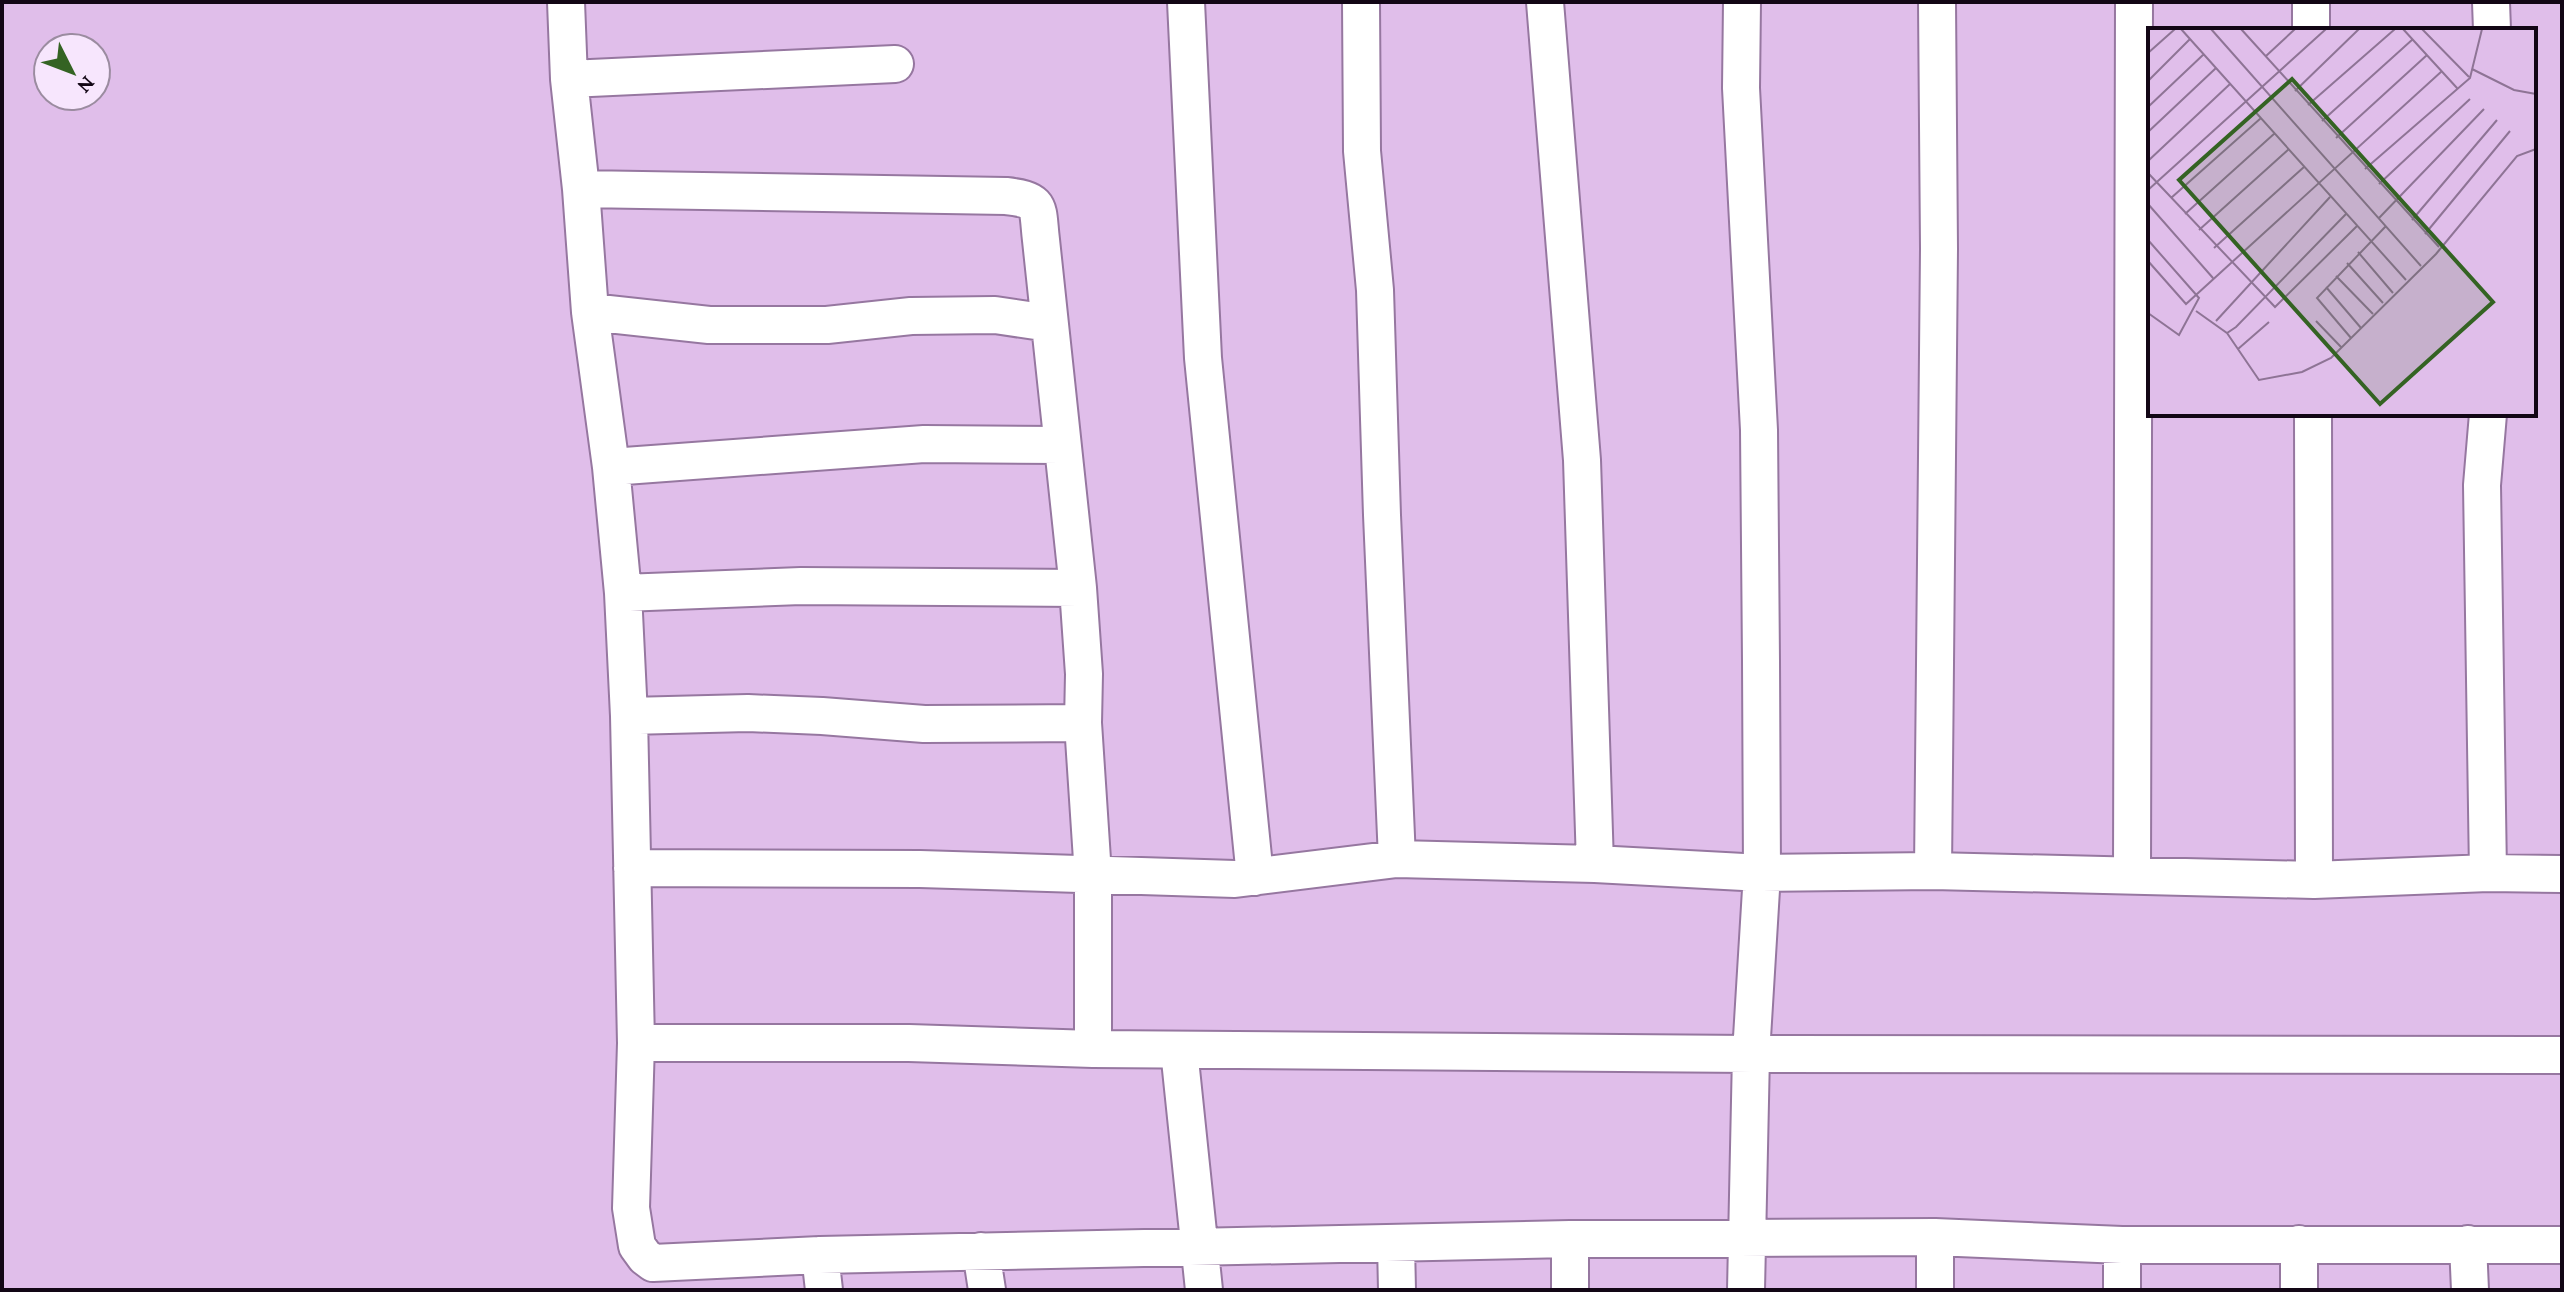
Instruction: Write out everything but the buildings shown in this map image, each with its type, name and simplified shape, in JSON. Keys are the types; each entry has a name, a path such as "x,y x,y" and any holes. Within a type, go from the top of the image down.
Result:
{"street":[{"path":"566,2 569,79 590,312 611,467 623,593 629,716 636,1043 631,1208 637,1246 654,1277 822,1272 981,1251 1570,1239 1935,1237 2122,1245 2562,1245"},
{"path":"1186,2 1203,358 1255,877"},
{"path":"1361,2 1362,151 1375,290 1397,859"},
{"path":"1545,2 1582,460 1595,864"},
{"path":"1742,2 1741,88 1759,430 1762,873 1751,1054 1746,1290"},
{"path":"1933,871 1939,249 1937,2"},
{"path":"2132,875 2134,2"},
{"path":"2311,2 2311,28"},
{"path":"2491,2 2492,28"},
{"path":"569,79 895,64"},
{"path":"581,189 1006,196 1029,199 1034,203 1038,211 1078,588 1084,674 1083,723 1093,875 1093,1049"},
{"path":"590,312 709,325 827,325 911,316 981,315 1049,323"},
{"path":"2313,416 2314,880"},
{"path":"2488,416 2482,485 2488,873"},
{"path":"611,467 924,444 1061,445"},
{"path":"623,593 801,586 1078,588"},
{"path":"629,716 748,713 924,724 1083,723"},
{"path":"632,868 920,869 1235,879 1397,859 1595,864 1762,873 1933,871 2314,880 2488,873 2562,874"},
{"path":"636,1043 909,1043 1093,1049 1751,1054 2562,1055"},
{"path":"1179,1050 1204,1290"},
{"path":"1935,1237 1935,1290"},
{"path":"1570,1239 1570,1290"},
{"path":"1396,1244 1397,1290"},
{"path":"2299,1244 2299,1290"},
{"path":"2468,1244 2470,1290"},
{"path":"2122,1245 2122,1290"},
{"path":"981,1251 987,1290"}]}
